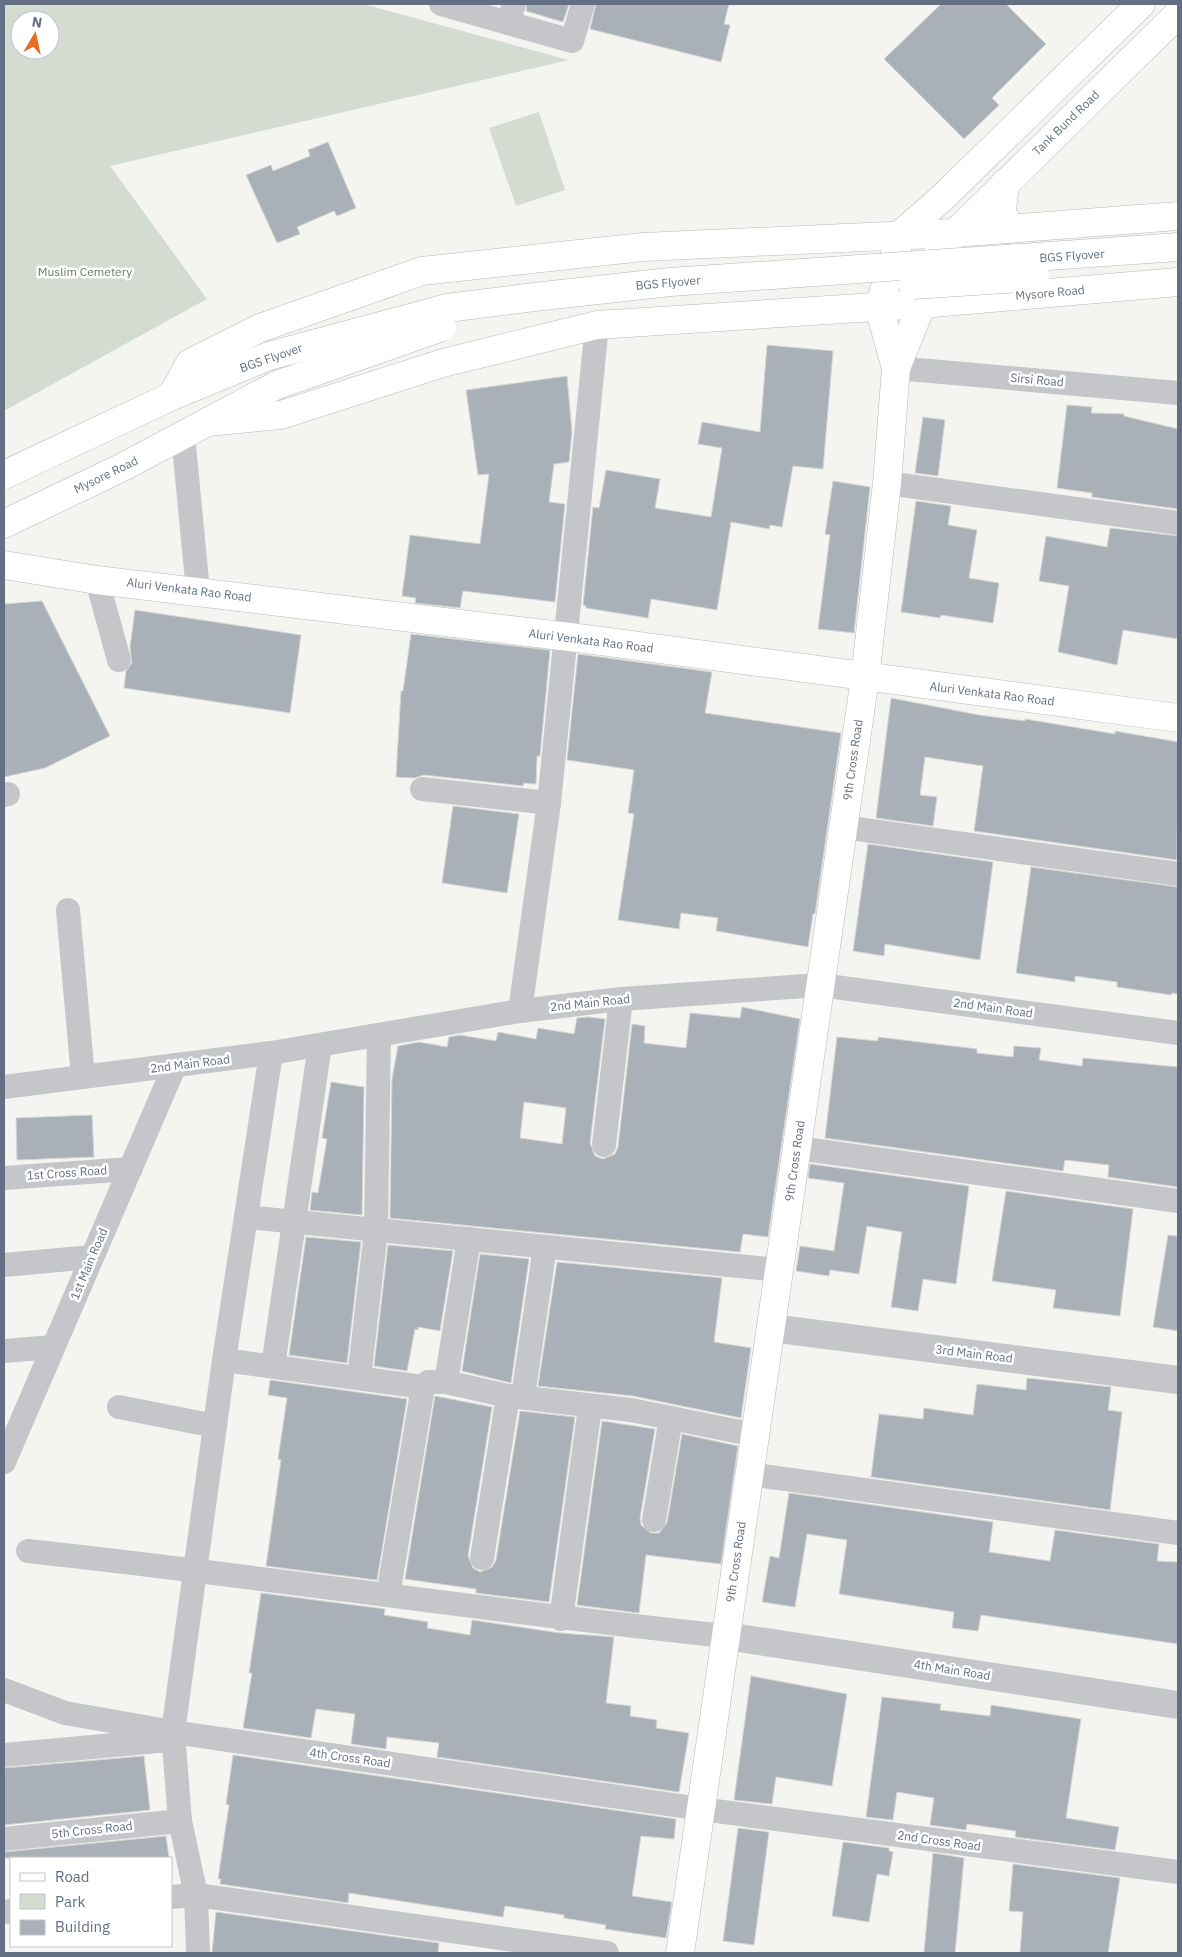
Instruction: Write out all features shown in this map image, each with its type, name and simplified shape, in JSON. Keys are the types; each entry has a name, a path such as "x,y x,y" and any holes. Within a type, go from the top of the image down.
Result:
{"main road":[{"path":"896,368 880,307 901,234 942,198 1141,4"},
{"name":"Tank Bund Road","path":"896,368 922,304 939,249 1178,14"},
{"path":"1005,183 1002,211 1008,229"},
{"path":"4,475 172,396 190,363 260,328 422,271 643,247 954,233 1178,216"},
{"name":"BGS Flyover","path":"172,396 269,356 447,308 670,282 1178,247"},
{"name":"BGS Flyover","path":"195,429 277,384 452,323 688,297 981,282 1178,264"},
{"name":"Mysore Road","path":"4,524 125,466 195,429 281,415 443,363 597,325 922,304 1178,282"},
{"name":"9th Cross Road","path":"680,1953 865,678 888,483 896,368"},
{"name":"Aluri Venkata Rao Road","path":"4,565 97,580 567,638 1178,718"}],"street":[{"path":"446,4 511,14 572,41 583,4"},
{"path":"520,1011 549,803 597,325"},
{"name":"Sirsi Road","path":"896,368 1178,393"},
{"path":"195,429 198,591"},
{"path":"888,483 1178,522"},
{"path":"97,580 119,660"},
{"path":"422,789 549,803"},
{"path":"843,828 1178,874"},
{"path":"68,910 83,1077"},
{"name":"2nd Main Road","path":"4,1086 271,1054 520,1011 621,999 820,985 1178,1032"},
{"path":"604,1145 621,999"},
{"path":"359,1378 376,1232 379,1035"},
{"path":"274,1366 320,1045"},
{"path":"198,1953 196,1895 180,1821 173,1736 224,1360 271,1054"},
{"name":"1st Main Road","path":"4,1462 12,1426 54,1347 175,1065"},
{"path":"797,1148 1178,1201"},
{"name":"1st Cross Road","path":"4,1178 131,1169"},
{"path":"246,1217 376,1232 468,1239 779,1270"},
{"path":"446,1382 468,1239"},
{"path":"482,1558 545,1247"},
{"path":"4,1265 92,1257"},
{"name":"3rd Main Road","path":"770,1328 1178,1380"},
{"path":"4,1351 54,1347"},
{"path":"224,1360 423,1387"},
{"path":"388,1595 423,1387 428,1382 446,1382 515,1396 590,1407 631,1410 755,1435"},
{"path":"119,1407 215,1426"},
{"path":"561,1619 590,1407"},
{"path":"654,1520 671,1418"},
{"path":"749,1474 1178,1533"},
{"path":"28,1551 195,1569 561,1619 726,1636"},
{"name":"4th Main Road","path":"726,1636 1178,1705"},
{"name":"4th Cross Road","path":"4,1690 65,1713 173,1736 700,1809"},
{"path":"4,1755 173,1736"},
{"name":"2nd Cross Road","path":"700,1809 1178,1872"},
{"name":"5th Cross Road","path":"4,1838 180,1821"},
{"path":"172,1897 196,1895 607,1953"}],"green space":[{"name":"Muslim Cemetery","path":"4,4 363,4 569,60 110,166 207,299 4,411"},
{"path":"539,112 565,190 516,206 489,128"}],"building":[{"path":"527,4 569,4 563,22 526,11"},
{"path":"596,4 729,4 724,24 730,25 721,62 590,29"},
{"path":"941,4 1006,4 1046,44 992,98 999,105 964,139 884,59"},
{"path":"328,142 356,208 337,216 334,211 297,227 300,234 277,243 246,175 271,165 273,171 310,156 308,150"},
{"path":"767,345 833,351 823,469 793,466 782,527 770,525 769,529 731,522 717,610 651,599 648,618 586,608 583,605 593,507 599,508 606,470 660,479 655,508 711,517 722,448 698,444 702,422 760,432"},
{"path":"567,376 572,432 569,462 554,464 549,502 565,504 555,602 463,591 460,608 415,603 416,598 402,596 410,535 480,544 489,474 478,475 466,390"},
{"path":"1067,405 1092,407 1091,413 1124,414 1124,416 1178,429 1178,509 1092,497 1092,493 1057,488"},
{"path":"923,417 945,420 938,476 915,473"},
{"path":"833,481 870,487 854,633 818,629 830,535 825,534"},
{"path":"916,501 951,506 948,525 977,530 969,578 999,583 993,623 941,615 940,618 901,612"},
{"path":"1110,528 1178,536 1178,639 1123,630 1117,665 1058,652 1069,586 1039,581 1046,536 1107,547"},
{"path":"42,601 110,736 45,768 4,777 4,604"},
{"path":"135,610 301,635 290,713 124,688 126,671 132,663 130,647"},
{"path":"411,634 550,650 540,756 537,756 536,784 524,783 523,786 424,775 414,778 396,777 401,691 403,691"},
{"path":"578,654 712,672 705,713 841,733 815,914 813,914 808,947 716,931 718,918 681,913 679,929 618,920 634,814 628,813 634,770 567,760"},
{"path":"891,698 979,715 1025,721 1025,719 1115,734 1115,731 1178,742 1177,860 974,831 983,766 925,757 920,795 937,797 933,826 876,818"},
{"path":"453,806 519,814 507,893 442,883"},
{"path":"868,844 993,862 980,960 885,944 884,956 853,951"},
{"path":"1031,867 1178,887 1178,994 1172,993 1171,995 1117,987 1117,982 1075,976 1075,982 1016,973"},
{"path":"742,1007 800,1019 768,1237 743,1234 740,1252 390,1218 392,1079 398,1046 419,1042 447,1047 449,1037 460,1035 496,1041 498,1032 536,1039 538,1028 574,1034 577,1018 605,1019 590,1143 595,1156 603,1159 615,1154 618,1147 632,1024 645,1026 644,1043 686,1048 690,1013 740,1018","holes":["524,1102 566,1108 562,1144 520,1138"]},
{"path":"837,1037 878,1041 878,1037 977,1049 977,1053 1013,1057 1014,1046 1041,1048 1039,1060 1082,1066 1083,1058 1178,1067 1178,1187 1108,1177 1109,1165 1065,1160 1063,1171 825,1138"},
{"path":"331,1082 364,1087 362,1215 310,1210 312,1192 318,1193 327,1139 322,1138"},
{"path":"92,1115 94,1157 17,1160 16,1118"},
{"path":"810,1164 969,1186 956,1284 923,1279 918,1311 891,1307 902,1232 867,1226 859,1274 830,1270 829,1276 796,1271 800,1246 834,1251 844,1183 808,1178"},
{"path":"1006,1191 1133,1209 1120,1316 1053,1308 1056,1290 992,1281"},
{"path":"1168,1235 1178,1236 1178,1331 1153,1327"},
{"path":"306,1237 361,1242 347,1363 289,1355"},
{"path":"388,1245 453,1251 440,1331 418,1327 418,1330 415,1329 407,1371 374,1366"},
{"path":"480,1254 529,1259 511,1383 462,1371"},
{"path":"557,1262 722,1278 714,1342 751,1348 741,1418 633,1396 538,1386"},
{"path":"1027,1378 1111,1387 1108,1410 1122,1412 1110,1510 871,1477 879,1414 923,1419 924,1408 973,1415 977,1384 1026,1390"},
{"path":"270,1380 407,1399 377,1580 266,1566 281,1460 278,1459 287,1398 268,1395"},
{"path":"435,1396 492,1407 468,1556 473,1568 480,1572 492,1567 496,1560 520,1411 575,1417 549,1602 476,1593 476,1589 405,1579"},
{"path":"602,1421 655,1429 640,1518 641,1525 651,1533 659,1533 667,1523 682,1434 738,1446 721,1564 646,1555 639,1613 577,1605"},
{"path":"789,1493 993,1522 989,1552 1050,1561 1055,1530 1159,1544 1157,1561 1178,1562 1178,1644 981,1615 978,1631 952,1628 954,1612 839,1594 847,1540 807,1534 795,1607 762,1602 770,1556 779,1558"},
{"path":"261,1593 385,1609 384,1615 428,1622 427,1628 470,1635 472,1620 560,1633 614,1637 606,1703 631,1706 630,1716 657,1720 656,1728 689,1733 679,1792 437,1757 439,1743 387,1737 386,1749 351,1744 355,1714 316,1709 311,1738 243,1728 252,1673 249,1673"},
{"path":"751,1676 847,1694 832,1786 776,1777 772,1804 734,1800"},
{"path":"882,1697 941,1704 940,1710 990,1716 991,1705 1081,1719 1066,1818 1119,1827 1115,1850 1015,1837 1016,1831 967,1824 966,1830 930,1825 934,1798 897,1792 893,1820 866,1817"},
{"path":"233,1755 676,1819 674,1839 641,1836 632,1896 672,1902 666,1938 605,1929 606,1925 564,1918 564,1915 505,1906 503,1917 349,1893 348,1903 220,1884 221,1879 218,1879 229,1805 226,1804"},
{"path":"144,1756 150,1810 4,1825 4,1768"},
{"path":"738,1828 769,1832 754,1945 723,1941"},
{"path":"166,1836 169,1857 4,1858 4,1852"},
{"path":"843,1842 889,1848 889,1851 893,1852 889,1876 877,1874 869,1922 832,1916"},
{"path":"933,1853 964,1858 955,1953 924,1953"},
{"path":"1013,1864 1120,1878 1108,1953 1020,1953 1023,1912 1009,1911"},
{"path":"216,1912 439,1943 438,1953 212,1953"}]}
